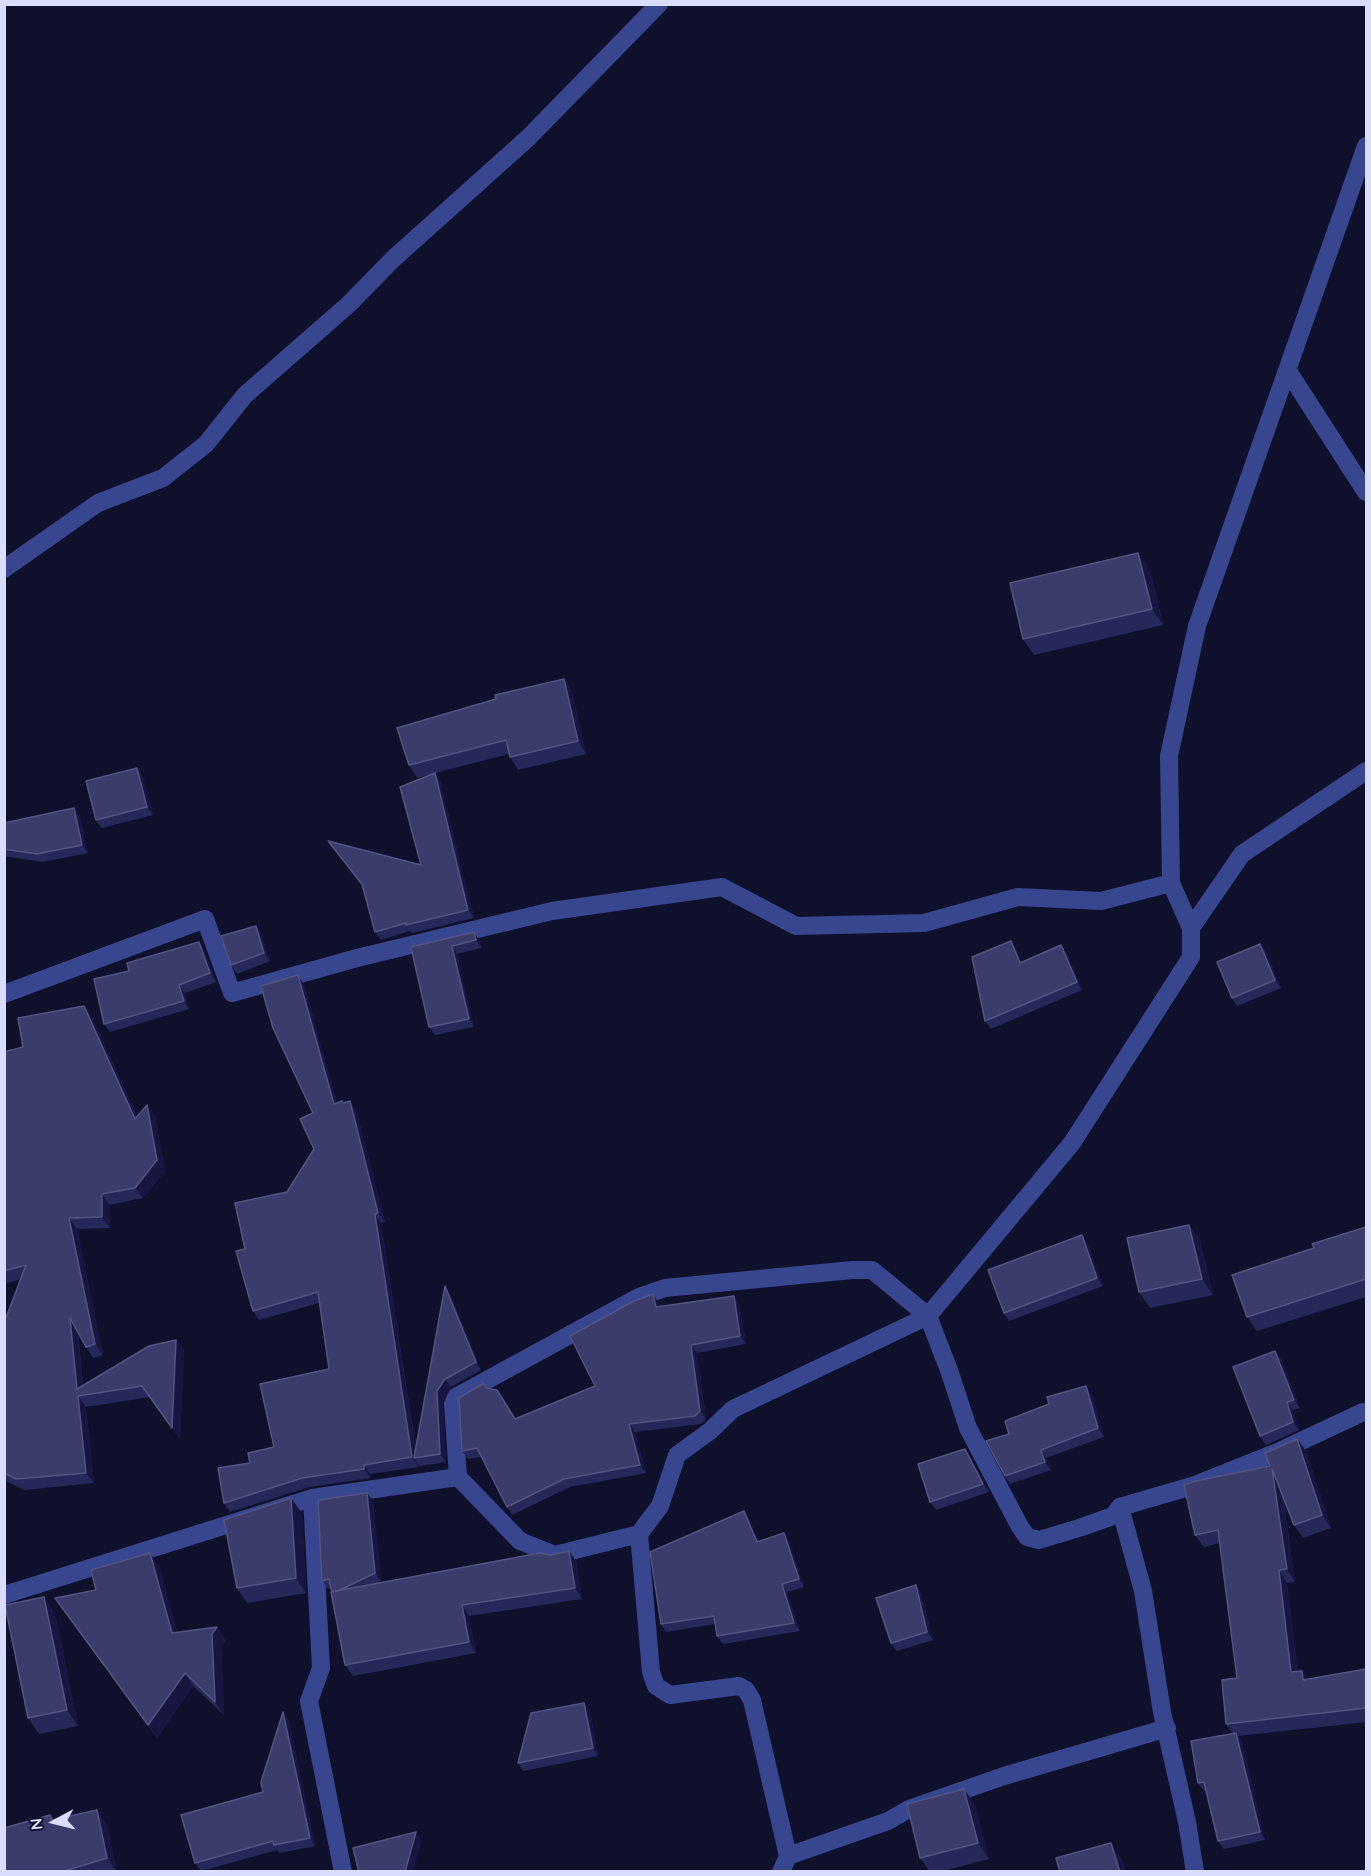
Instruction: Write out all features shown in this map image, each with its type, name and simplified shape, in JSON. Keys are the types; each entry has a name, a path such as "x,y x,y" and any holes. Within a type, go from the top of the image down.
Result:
{"street":[{"path":"4,569 98,503 163,478 206,444 245,395 348,305 393,259 528,138 659,4"},
{"path":"1363,1412 1280,1450 1192,1486 1120,1507 1113,1516 1039,1540 1027,1537 968,1428 928,1316 872,1270 676,1287 650,1292 456,1397 453,1404 458,1477 520,1541 555,1555 639,1534 660,1506 677,1455 710,1431 733,1409 928,1316 1072,1143 1191,957 1191,928 1172,883 1169,756 1197,626 1366,146"},
{"path":"1288,370 1366,492"},
{"path":"1191,928 1242,854 1366,771"},
{"path":"4,994 205,919 232,993 357,958 552,911 722,887 796,926 924,923 1018,897 1101,901 1172,883"},
{"path":"4,1595 312,1498 458,1477"},
{"path":"312,1498 321,1668 309,1701 343,1872"},
{"path":"1120,1507 1143,1591 1195,1872"},
{"path":"639,1534 651,1672 656,1686 670,1695 739,1686 746,1690 752,1700 785,1864 888,1821 909,1809 1004,1776 1167,1728"}],"building":[{"path":"1138,553 1152,609 1023,639 1010,583"},
{"path":"564,679 578,741 510,757 506,740 409,765 397,728 496,699 495,695"},
{"path":"137,768 147,807 96,820 86,781"},
{"path":"435,773 468,910 375,932 362,884 328,841 421,865 400,787"},
{"path":"74,808 82,845 37,854 4,849 4,823"},
{"path":"256,926 264,953 231,965 221,936"},
{"path":"474,932 476,940 452,946 469,1019 429,1027 411,947"},
{"path":"1011,941 1020,963 1061,945 1077,982 985,1021 972,957"},
{"path":"199,942 210,973 179,985 184,1001 104,1024 94,979 129,971 127,963"},
{"path":"1260,944 1275,980 1232,998 1217,962"},
{"path":"298,975 334,1104 350,1101 378,1213 375,1214 412,1457 364,1465 364,1469 302,1478 224,1503 218,1468 250,1463 248,1453 274,1447 260,1384 329,1369 318,1292 253,1311 236,1251 245,1249 235,1203 287,1192 314,1149 300,1119 313,1113 273,1028 261,986"},
{"path":"84,1006 135,1119 147,1105 157,1160 135,1188 102,1194 102,1217 69,1218 95,1344 86,1347 70,1318 77,1389 149,1346 176,1340 172,1428 142,1386 78,1396 86,1473 16,1479 4,1473 4,1323 26,1265 4,1271 4,1052 23,1047 18,1018"},
{"path":"1189,1225 1202,1279 1139,1292 1127,1238"},
{"path":"1366,1227 1366,1279 1247,1317 1232,1275 1314,1248 1312,1244"},
{"path":"1082,1235 1097,1278 1004,1313 988,1270"},
{"path":"445,1286 476,1362 445,1379 437,1391 440,1454 414,1458"},
{"path":"653,1294 656,1307 734,1296 740,1336 691,1345 700,1411 695,1416 629,1424 640,1465 564,1479 507,1507 477,1448 462,1451 459,1398 484,1383 486,1388 497,1390 515,1419 595,1386 570,1336 632,1302"},
{"path":"1275,1351 1294,1400 1287,1402 1293,1422 1260,1436 1233,1367"},
{"path":"1086,1386 1098,1428 1041,1450 1045,1462 1005,1476 986,1441 1009,1434 1005,1421 1049,1404 1047,1397"},
{"path":"1297,1439 1322,1515 1294,1525 1272,1469 1287,1569 1279,1570 1291,1672 1302,1671 1303,1680 1366,1669 1366,1708 1226,1724 1222,1680 1237,1678 1218,1530 1195,1535 1184,1485 1270,1466 1265,1453"},
{"path":"965,1449 983,1484 930,1502 918,1464"},
{"path":"367,1493 375,1573 332,1592 329,1579 322,1581 318,1500"},
{"path":"291,1498 296,1578 237,1588 224,1520"},
{"path":"744,1511 757,1542 784,1533 799,1579 782,1584 794,1623 717,1636 714,1616 661,1624 650,1552"},
{"path":"569,1551 575,1588 462,1605 469,1642 345,1665 331,1592 540,1553 550,1555"},
{"path":"150,1553 172,1633 217,1627 212,1634 215,1702 185,1673 148,1725 55,1598 96,1590 91,1570"},
{"path":"916,1585 927,1632 891,1643 876,1598"},
{"path":"44,1597 67,1710 28,1718 5,1605"},
{"path":"584,1703 593,1748 518,1763 531,1713"},
{"path":"283,1712 310,1838 274,1845 273,1841 195,1863 181,1815 263,1792 261,1782"},
{"path":"1236,1733 1260,1832 1218,1841 1204,1782 1198,1783 1191,1741"},
{"path":"964,1789 978,1843 920,1858 907,1804"},
{"path":"97,1810 107,1858 61,1872 4,1872 4,1828 50,1815 52,1820"},
{"path":"416,1832 405,1872 359,1872 353,1848"},
{"path":"1111,1843 1120,1872 1060,1872 1056,1858"}]}
